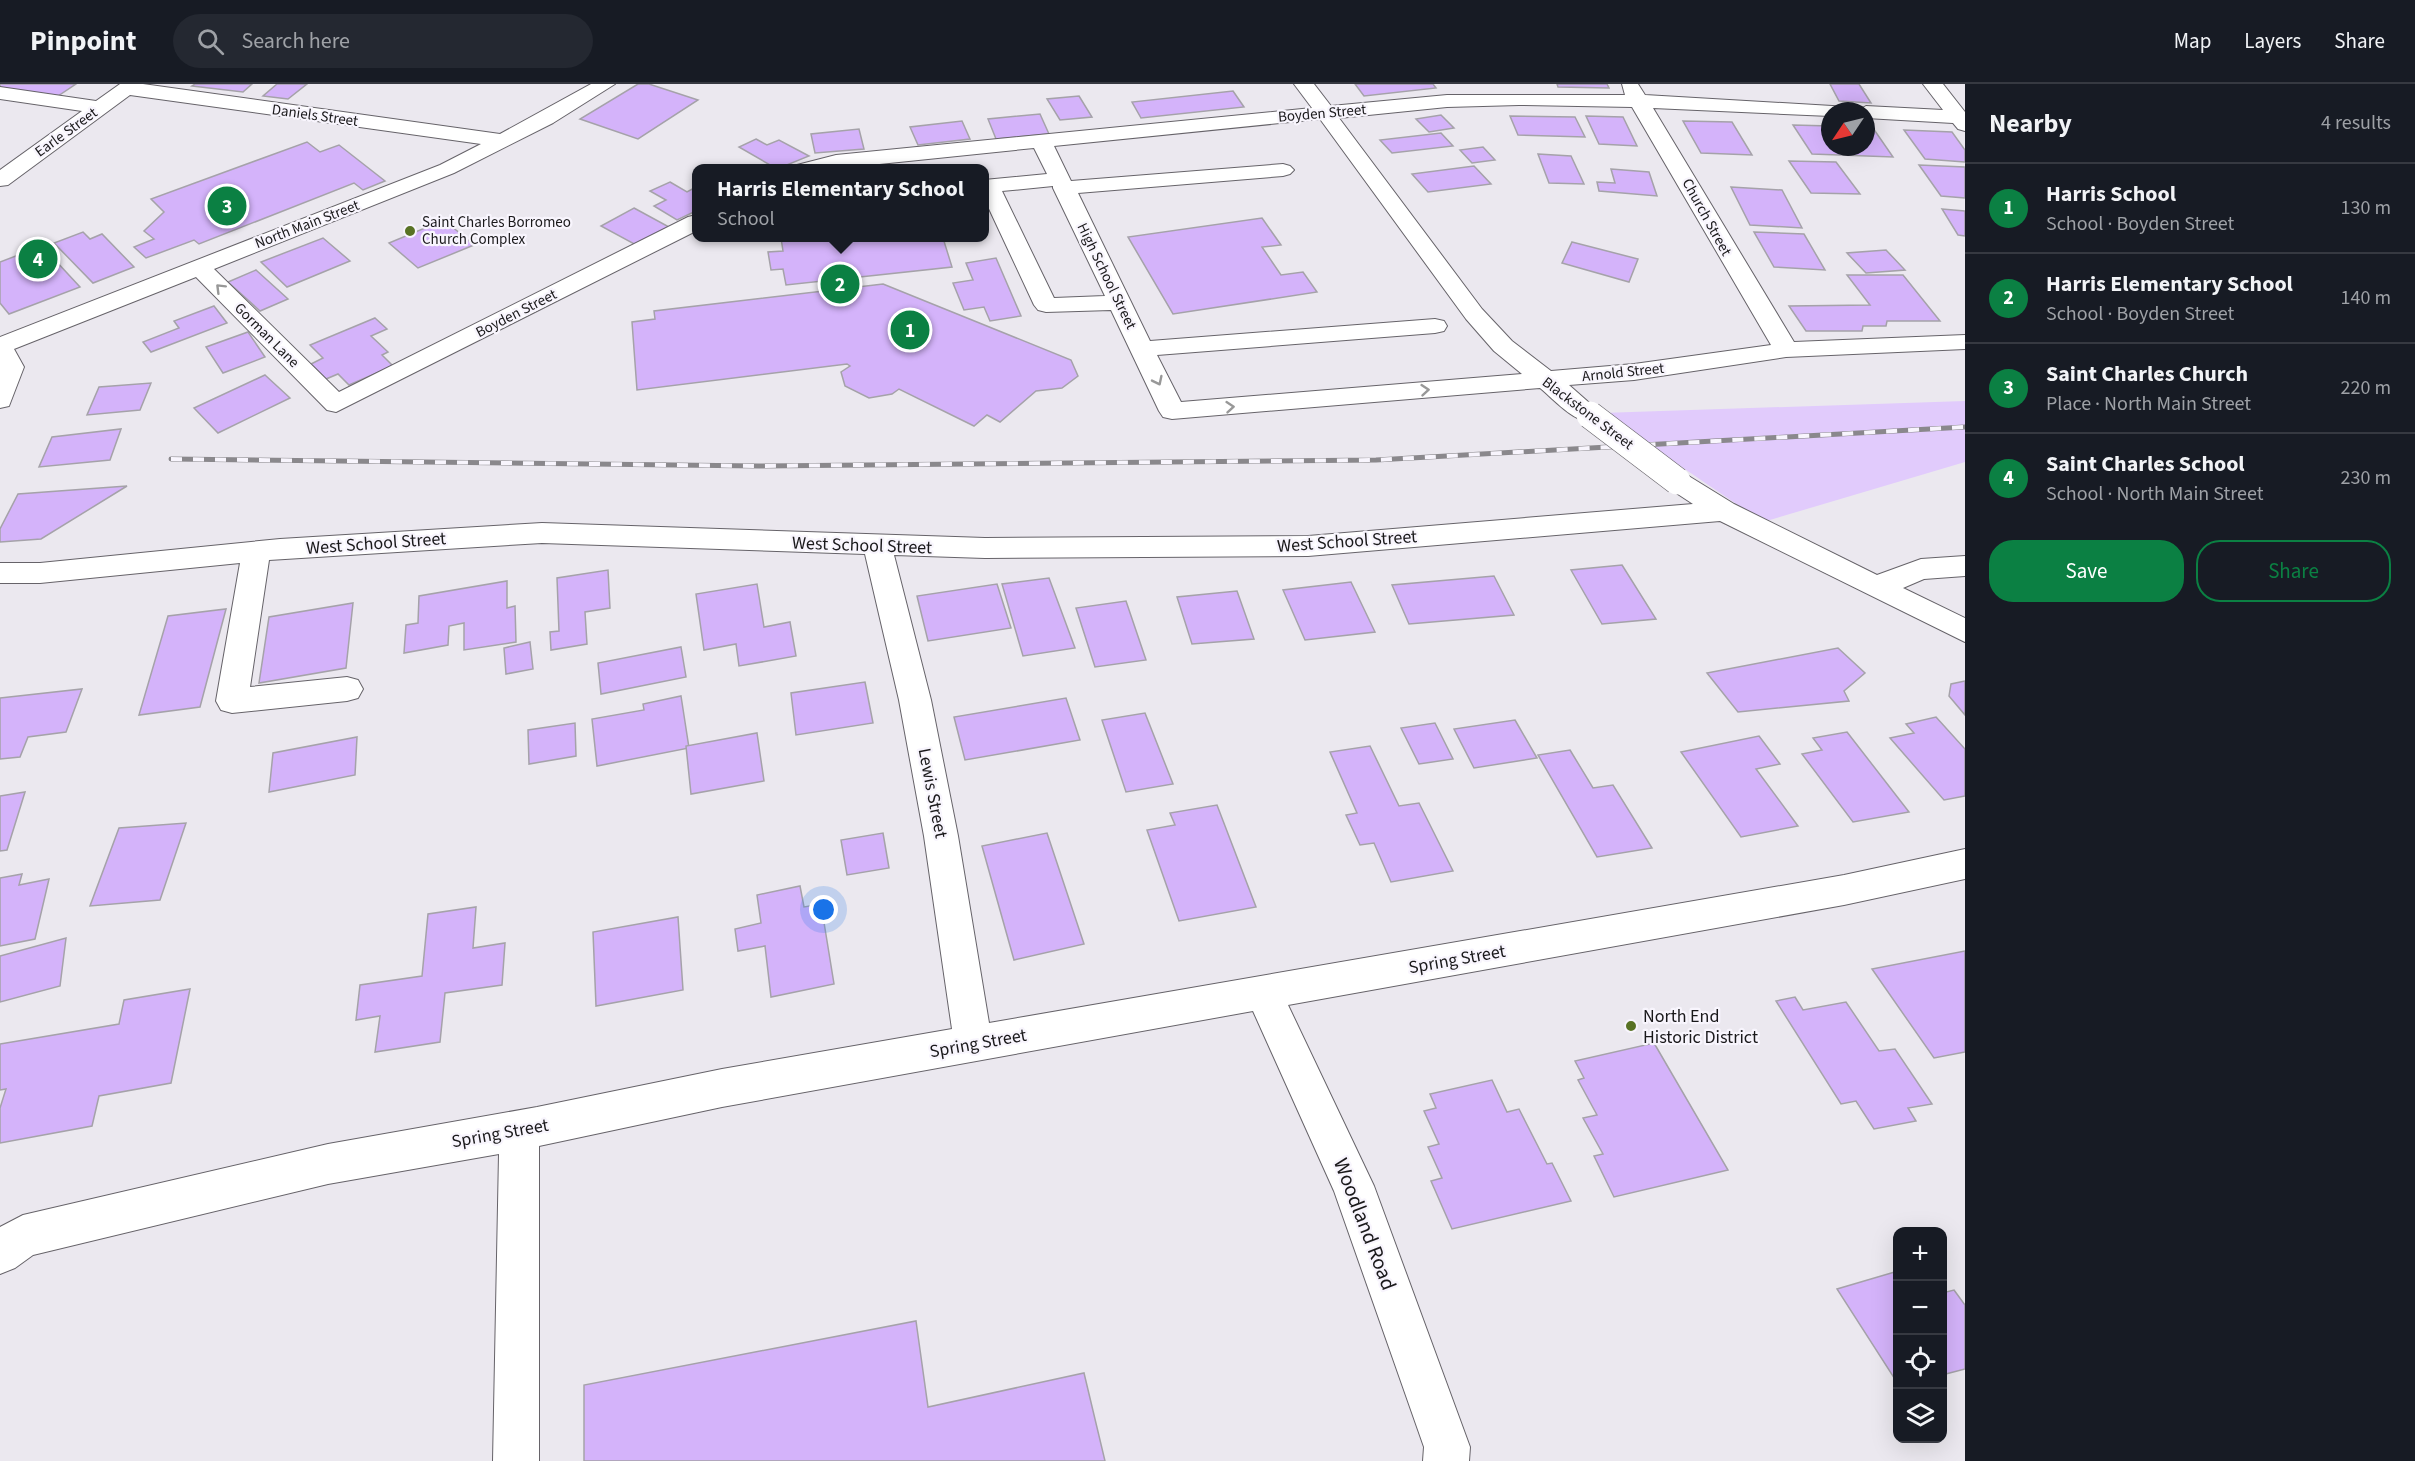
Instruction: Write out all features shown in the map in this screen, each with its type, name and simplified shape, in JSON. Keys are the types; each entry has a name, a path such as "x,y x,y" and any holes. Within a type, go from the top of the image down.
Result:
{"street":[{"name":"North Main Street","path":"0,346 391,192 504,141 604,84"},
{"name":"Blackstone Street","path":"1304,84 1474,314 1503,346 1544,380 1677,481 1724,511 1965,631"},
{"path":"1933,84 1962,121"},
{"name":"Daniels Street","path":"129,86 504,141"},
{"name":"Earle Street","path":"0,180 129,86"},
{"name":"Boyden Street","path":"822,164 1041,140 1447,101 1633,92 1821,109"},
{"name":"Church Street","path":"1633,92 1674,157 1744,284 1786,350"},
{"path":"0,93 100,108"},
{"path":"1875,113 1962,121"},
{"name":"High School Street","path":"1041,140 1172,411"},
{"path":"989,186 1062,184 1283,170"},
{"path":"989,190 1046,305 1120,303"},
{"name":"Boyden Street","path":"336,404 692,224"},
{"name":"Gorman Lane","path":"198,267 336,404"},
{"path":"1142,349 1435,326"},
{"name":"Arnold Street","path":"1172,411 1634,372 1786,350 1965,342"},
{"path":"0,346 12,366 0,400"},
{"name":"West School Street","path":"0,573 40,573 256,552 542,533 984,548 1308,546 1724,511"},
{"name":"Lewis Street","path":"877,545 915,700 941,836 973,1044"},
{"path":"256,552 232,701 347,689"},
{"path":"1876,587 1921,569 1965,566"},
{"name":"Spring Street","path":"0,1253 23,1236 328,1164 519,1129 722,1088 1844,890 1965,864"},
{"name":"Woodland Road","path":"1264,994 1353,1186 1447,1447 1446,1461"},
{"path":"516,1461 519,1129"}],"shaded area":[{"path":"1965,401 1965,462 1763,522 1602,413"}],"building":[{"path":"0,84 76,84 58,96 0,88"},
{"path":"195,84 252,84 243,92 192,86"},
{"path":"277,84 307,84 288,99 263,96"},
{"path":"638,84 649,84 698,100 638,139 580,119"},
{"path":"1355,84 1433,84 1436,88 1364,96"},
{"path":"1557,84 1607,84 1609,88 1558,87"},
{"path":"1830,84 1859,84 1870,102 1855,102 1839,101"},
{"path":"1233,91 1244,107 1141,118 1132,102"},
{"path":"1079,96 1092,117 1060,120 1047,99"},
{"path":"1040,114 1049,134 996,139 988,119"},
{"path":"1441,115 1454,128 1429,132 1416,119"},
{"path":"1510,116 1575,117 1585,137 1518,135"},
{"path":"1586,116 1623,117 1637,146 1599,144"},
{"path":"962,121 970,139 918,145 910,127"},
{"path":"1683,121 1732,122 1752,155 1701,153"},
{"path":"1793,125 1821,126 1821,154 1812,154"},
{"path":"859,129 864,149 815,153 811,134"},
{"path":"1904,130 1952,132 1965,150 1965,162 1925,159"},
{"path":"1875,131 1893,157 1866,156 1875,156"},
{"path":"1441,133 1453,146 1392,153 1380,140"},
{"path":"756,139 767,145 779,140 809,156 789,164 768,164 739,147"},
{"path":"307,142 320,152 339,145 385,181 363,190 354,183 199,244 194,240 146,258 134,247 154,239 144,231 164,212 151,199"},
{"path":"1483,147 1495,160 1472,163 1460,150"},
{"path":"1538,154 1571,156 1584,184 1549,183"},
{"path":"1789,161 1836,162 1860,194 1811,193"},
{"path":"1919,165 1965,167 1965,198 1941,196"},
{"path":"1474,166 1491,184 1428,192 1412,174"},
{"path":"1611,169 1649,172 1657,196 1599,191 1597,182 1615,183"},
{"path":"670,182 687,192 692,189 692,213 677,220 654,206 666,200 650,191"},
{"path":"1731,187 1782,190 1802,228 1750,225"},
{"path":"634,208 669,227 636,245 601,226"},
{"path":"1942,209 1965,211 1965,236 1958,235"},
{"path":"1262,218 1281,245 1262,247 1281,275 1303,272 1317,292 1173,314 1128,237"},
{"path":"444,220 474,245 418,268 389,243"},
{"path":"83,232 90,239 102,234 134,267 93,283 54,243"},
{"path":"1754,232 1804,234 1825,270 1774,267"},
{"path":"323,238 350,261 287,287 261,262"},
{"path":"782,242 944,242 952,267 786,285 783,269 771,270 768,252 783,251"},
{"path":"1572,242 1638,259 1629,282 1562,263"},
{"path":"42,246 80,287 9,314 0,303 0,262"},
{"path":"1886,250 1905,270 1866,273 1847,253"},
{"path":"996,258 1021,316 990,321 984,307 964,310 953,283 973,280 966,263"},
{"path":"256,270 288,299 260,311 228,282"},
{"path":"1847,275 1903,275 1940,321 1887,321 1886,326 1863,326 1862,331 1806,331 1789,306 1870,305"},
{"path":"883,284 1071,360 1078,376 1062,388 1036,391 1000,422 987,415 974,426 899,389 892,394 869,398 845,386 841,372 850,366 847,364 637,390 632,322 655,319 654,311"},
{"path":"214,306 227,323 151,352 143,342 179,328 174,321"},
{"path":"375,318 387,329 371,336 388,352 382,355 393,366 349,385 338,374 326,379 311,364 323,358 310,345"},
{"path":"248,332 265,357 223,373 206,347"},
{"path":"265,375 290,398 218,433 194,408"},
{"path":"151,383 140,410 87,415 99,387"},
{"path":"121,429 110,460 39,467 52,437"},
{"path":"127,486 41,539 0,542 0,529 18,494"},
{"path":"1622,565 1656,619 1602,624 1571,570"},
{"path":"608,570 610,608 585,612 587,644 551,650 550,632 559,631 557,578"},
{"path":"1494,576 1514,615 1409,624 1392,585"},
{"path":"1049,578 1075,648 1023,656 1002,584"},
{"path":"507,581 507,608 515,606 516,642 464,650 464,623 449,626 448,645 404,653 406,625 418,623 419,596"},
{"path":"1351,582 1375,632 1305,640 1283,590"},
{"path":"757,584 764,627 790,622 796,656 739,666 736,644 704,650 696,594"},
{"path":"997,584 1011,628 928,641 917,596"},
{"path":"1237,591 1254,639 1192,644 1177,597"},
{"path":"1126,601 1146,660 1095,667 1076,608"},
{"path":"353,603 346,668 259,683 269,617"},
{"path":"226,609 200,707 139,715 168,616"},
{"path":"530,642 533,669 506,674 504,648"},
{"path":"681,647 686,677 601,694 598,663"},
{"path":"1838,648 1865,673 1844,691 1849,701 1738,712 1707,673"},
{"path":"1965,681 1965,715 1949,696 1951,684"},
{"path":"865,682 873,723 796,735 791,693"},
{"path":"82,689 66,732 28,737 20,757 0,759 0,698"},
{"path":"681,696 689,748 597,766 592,719 644,710 643,704"},
{"path":"1066,698 1080,740 965,760 954,717"},
{"path":"1145,713 1173,784 1126,792 1102,720"},
{"path":"1936,717 1965,749 1965,796 1944,800 1890,738 1914,733 1906,724"},
{"path":"1515,720 1537,758 1474,768 1454,729"},
{"path":"575,723 576,756 529,764 528,730"},
{"path":"1435,723 1453,759 1419,764 1401,728"},
{"path":"1847,732 1909,812 1853,822 1802,754 1822,750 1813,738"},
{"path":"757,733 764,781 691,794 686,746"},
{"path":"1759,736 1780,764 1756,769 1798,826 1741,837 1681,752"},
{"path":"357,737 355,775 269,792 273,753"},
{"path":"1370,746 1399,806 1419,803 1453,871 1391,882 1374,843 1360,845 1346,815 1357,813 1330,752"},
{"path":"1570,750 1593,788 1613,785 1652,848 1597,857 1538,755"},
{"path":"25,792 7,850 0,851 0,796"},
{"path":"1217,805 1256,907 1179,921 1147,830 1175,825 1170,813"},
{"path":"186,823 160,900 90,906 119,828"},
{"path":"883,833 889,868 847,875 841,840"},
{"path":"1047,833 1084,944 1014,960 982,846"},
{"path":"22,874 19,885 49,879 35,939 0,946 0,878"},
{"path":"800,886 804,907 821,904 834,984 771,997 765,946 738,951 735,929 761,923 757,895"},
{"path":"476,907 473,948 505,943 502,985 445,993 440,1042 375,1052 380,1016 356,1020 360,985 422,976 428,914"},
{"path":"678,917 683,990 596,1006 593,932"},
{"path":"66,938 60,986 0,1002 0,956"},
{"path":"1965,951 1965,1052 1934,1058 1872,969"},
{"path":"190,989 171,1083 99,1096 92,1126 0,1143 0,1108 6,1089 0,1090 0,1044 119,1024 124,1000"},
{"path":"1795,997 1803,1010 1846,1002 1879,1051 1895,1049 1932,1104 1908,1108 1916,1121 1874,1129 1856,1101 1841,1104 1776,1001"},
{"path":"1654,1043 1728,1170 1614,1197 1594,1156 1603,1154 1583,1118 1597,1115 1578,1080 1584,1078 1575,1061"},
{"path":"1492,1080 1507,1112 1519,1109 1547,1164 1552,1163 1571,1201 1452,1229 1431,1181 1442,1178 1428,1147 1439,1144 1424,1111 1436,1108 1430,1094"},
{"path":"1893,1272 1893,1376 1837,1289"},
{"path":"1954,1290 1965,1305 1965,1369 1947,1374 1947,1335 1947,1292"},
{"path":"916,1321 928,1407 1084,1373 1105,1461 584,1461 584,1385"}],"railway":[{"path":"171,459 759,466 1376,460 1965,427"}],"place":[{"name":"Saint Charles Church","path":"227,206"},
{"name":"Saint Charles Borromeo Church Complex","path":"410,231"},
{"name":"Saint Charles School","path":"38,259"},
{"name":"Harris Elementary School","path":"840,284"},
{"name":"Harris School","path":"910,330"},
{"name":"North End Historic District","path":"1631,1026"}]}
